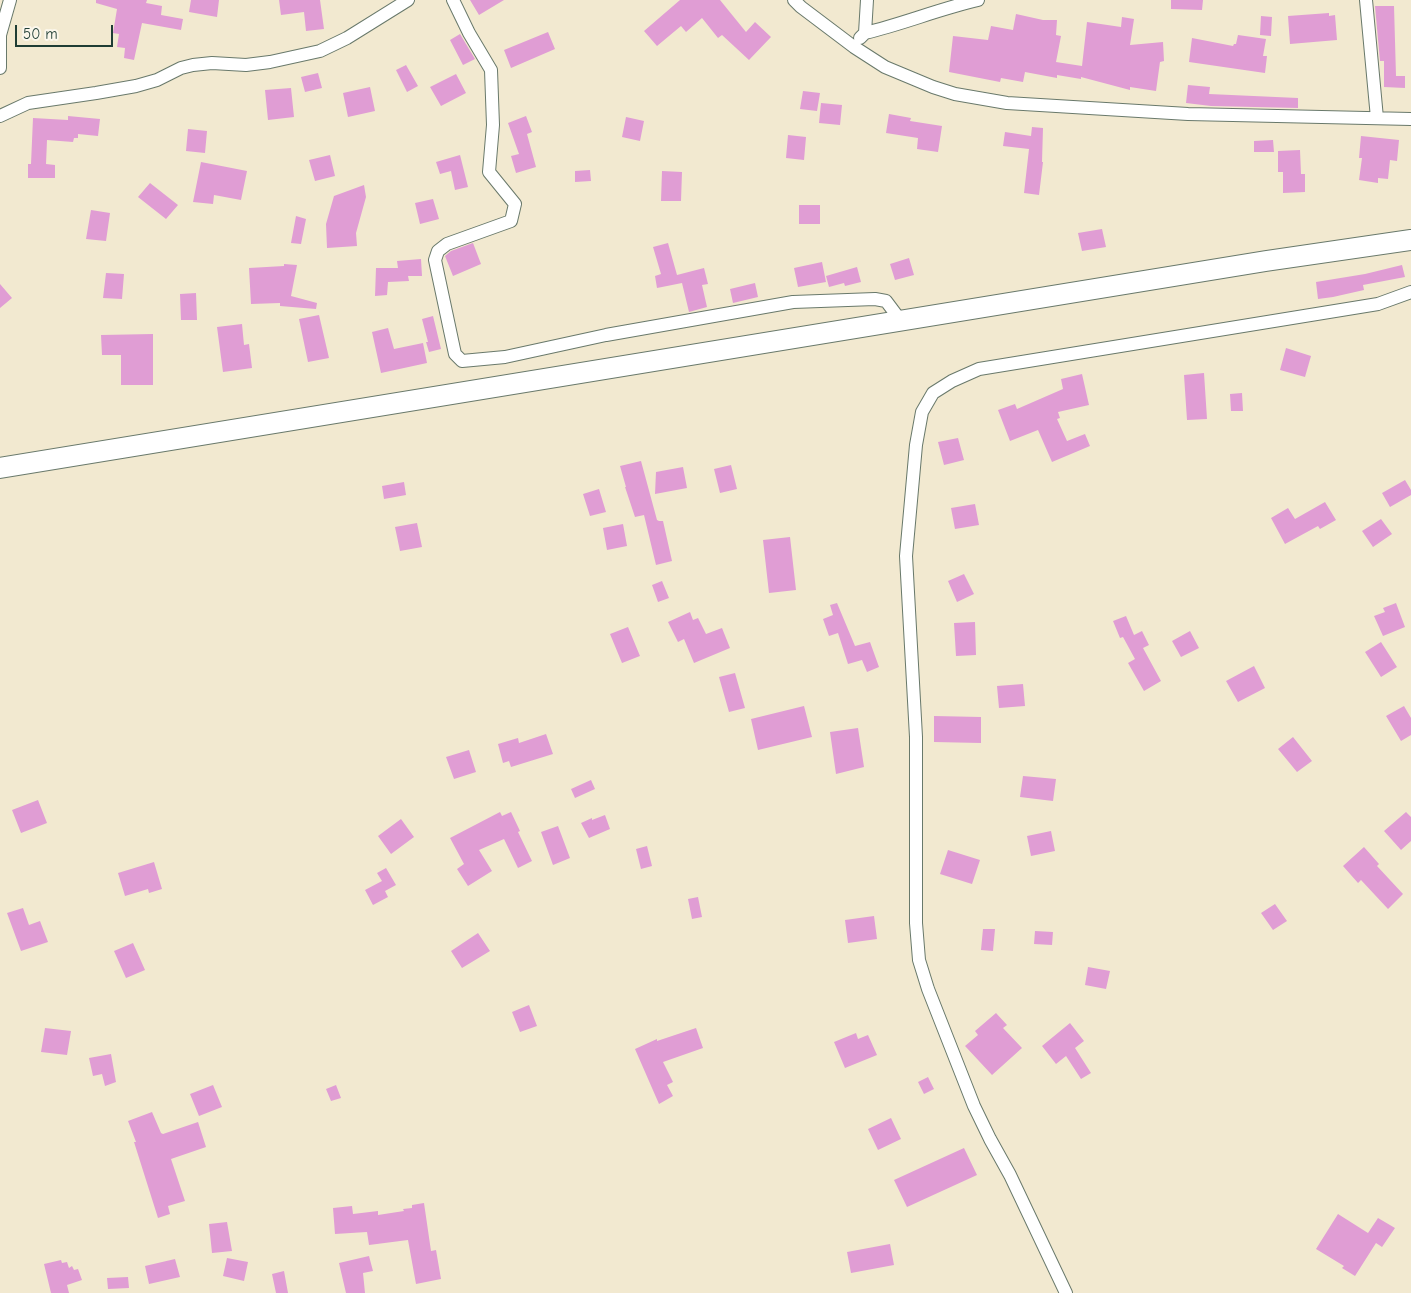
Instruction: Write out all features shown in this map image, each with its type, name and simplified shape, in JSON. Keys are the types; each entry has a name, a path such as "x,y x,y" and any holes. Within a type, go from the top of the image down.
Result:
{"main road":[{"path":"0,468 1266,261 1411,240"}],"street":[{"path":"0,68 0,34 10,0"},
{"path":"0,116 28,103 136,86 157,80 181,68 193,65 212,63 246,65 270,62 320,51 347,38 408,0"},
{"path":"453,0 469,33 491,70 493,125 490,172 515,204 511,221 447,244 438,251 435,260 455,354 462,360 505,356 606,335 793,302 875,299 886,301 901,321"},
{"path":"794,0 801,8 885,67 955,94 1007,103 1188,114 1411,119"},
{"path":"854,47 864,33 867,0"},
{"path":"864,33 978,0"},
{"path":"1366,0 1376,118"},
{"path":"1066,1293 1010,1175 974,1106 931,998 919,960 916,923 916,737 906,556 916,445 922,412 933,393 952,381 979,369 1378,304 1411,292"}],"building":[{"path":"96,0 147,0 146,3 162,6 161,15 183,19 181,30 142,23 134,60 124,58 125,48 117,47 119,34 113,33 117,9 96,3"},
{"path":"191,0 219,0 217,17 189,12"},
{"path":"279,0 320,0 324,29 306,31 304,12 281,15"},
{"path":"470,0 504,0 479,15"},
{"path":"680,0 720,0 746,32 755,22 771,37 749,60 722,35 718,38 702,18 686,32 681,26 657,46 644,31"},
{"path":"1171,0 1203,0 1202,10 1171,9"},
{"path":"1375,6 1394,6 1396,76 1405,76 1405,88 1384,87 1384,61 1380,61"},
{"path":"1329,13 1329,16 1335,15 1337,40 1290,44 1288,16"},
{"path":"1016,14 1043,20 1057,20 1056,35 1061,36 1056,62 1082,66 1087,22 1121,27 1122,17 1134,19 1130,45 1163,42 1164,61 1160,62 1156,91 1130,87 1130,90 1081,77 1081,79 1057,75 1057,78 1025,72 1023,82 1001,78 1000,82 949,72 953,36 988,40 991,26 1013,30"},
{"path":"1261,16 1272,17 1271,36 1260,35"},
{"path":"548,32 555,49 511,68 504,50"},
{"path":"460,34 475,59 463,65 450,40"},
{"path":"1238,35 1266,39 1263,56 1267,56 1265,73 1189,62 1192,38 1233,46 1236,44"},
{"path":"406,65 418,86 407,92 396,70"},
{"path":"318,73 322,88 305,92 301,77"},
{"path":"456,74 466,93 441,106 430,87"},
{"path":"1188,85 1210,87 1209,94 1298,98 1298,108 1211,106 1186,103"},
{"path":"370,87 375,111 348,117 343,93"},
{"path":"291,88 294,117 268,120 265,90"},
{"path":"803,91 820,93 817,111 800,109"},
{"path":"821,103 842,105 840,125 819,123"},
{"path":"889,114 911,118 910,121 942,126 938,152 917,149 918,138 886,133"},
{"path":"68,116 100,119 98,136 78,134 78,138 74,138 73,142 47,140 46,164 55,165 55,178 28,178 28,164 31,164 33,118 68,120"},
{"path":"526,116 532,132 527,134 536,167 516,173 511,156 519,154 508,123"},
{"path":"626,117 644,121 640,141 622,137"},
{"path":"1032,127 1043,128 1043,162 1039,195 1024,193 1029,149 1003,146 1005,132 1031,136"},
{"path":"188,129 207,131 205,153 186,151"},
{"path":"788,135 806,137 804,160 786,158"},
{"path":"1361,136 1399,140 1397,161 1390,160 1388,179 1378,178 1378,183 1359,180 1362,158 1359,158"},
{"path":"1273,140 1274,152 1254,152 1254,141"},
{"path":"1300,150 1301,174 1305,174 1305,192 1283,193 1283,172 1278,172 1278,151"},
{"path":"330,155 335,176 315,181 309,160"},
{"path":"460,155 468,187 455,190 451,171 440,174 436,162"},
{"path":"201,162 247,171 241,200 214,195 213,204 193,202"},
{"path":"590,170 591,181 575,182 575,171"},
{"path":"662,171 682,172 681,201 661,201"},
{"path":"150,183 178,205 166,219 138,197"},
{"path":"364,185 366,197 356,233 357,246 327,248 326,224 334,196"},
{"path":"433,199 439,219 420,224 415,203"},
{"path":"799,205 820,205 820,224 799,224"},
{"path":"91,210 110,213 106,241 86,239"},
{"path":"296,216 306,219 301,244 291,243"},
{"path":"1102,229 1106,247 1082,251 1078,233"},
{"path":"473,243 481,264 453,276 445,256 451,251"},
{"path":"668,243 677,275 704,268 708,284 702,285 707,307 689,312 682,283 657,288 655,276 661,274 653,247"},
{"path":"909,258 914,275 895,280 890,264"},
{"path":"421,259 422,276 408,276 409,281 388,282 387,295 375,296 376,268 398,268 397,261"},
{"path":"822,262 826,282 798,287 794,268"},
{"path":"284,264 297,265 291,296 317,303 316,309 280,306 280,303 251,304 249,268 284,266"},
{"path":"1402,265 1405,277 1363,285 1364,290 1318,299 1316,282 1365,274"},
{"path":"857,267 861,282 845,286 844,283 829,287 826,276"},
{"path":"106,273 124,274 122,299 103,298"},
{"path":"755,283 758,297 733,303 730,289"},
{"path":"0,284 12,298 0,308"},
{"path":"196,293 197,320 181,320 180,294"},
{"path":"319,315 329,358 308,362 299,319"},
{"path":"433,316 441,349 429,352 422,319"},
{"path":"242,324 244,345 249,344 252,368 223,372 217,327"},
{"path":"388,328 394,349 423,343 427,363 381,373 372,332"},
{"path":"153,334 153,385 121,385 121,355 102,355 101,335"},
{"path":"1286,348 1311,356 1305,377 1280,370"},
{"path":"1204,373 1207,419 1187,420 1184,375"},
{"path":"1082,374 1089,405 1058,412 1060,418 1057,419 1067,441 1085,434 1090,446 1052,462 1038,430 1010,441 998,410 1015,404 1017,409 1063,389 1061,379"},
{"path":"1242,393 1243,411 1231,411 1230,394"},
{"path":"958,438 964,460 944,465 938,442"},
{"path":"641,461 657,520 663,521 672,561 656,565 644,515 635,517 620,466"},
{"path":"731,465 737,489 720,493 714,469"},
{"path":"683,467 687,488 655,494 656,472"},
{"path":"1405,480 1411,490 1411,495 1390,507 1382,493"},
{"path":"404,482 406,495 384,499 382,486"},
{"path":"599,489 606,512 590,516 583,494"},
{"path":"1325,502 1336,520 1320,529 1318,526 1285,544 1271,518 1288,508 1295,519"},
{"path":"975,504 979,525 955,529 951,508"},
{"path":"1381,519 1392,534 1373,547 1362,531"},
{"path":"417,523 422,547 400,551 395,527"},
{"path":"623,524 627,546 607,550 603,528"},
{"path":"790,537 796,590 769,593 763,540"},
{"path":"964,574 974,594 957,602 948,581"},
{"path":"662,581 669,598 658,602 652,585"},
{"path":"837,603 855,646 870,642 879,667 867,672 862,660 848,664 838,633 829,636 823,619 833,615 830,605"},
{"path":"1396,603 1405,627 1383,636 1374,616 1385,612 1383,608"},
{"path":"690,612 693,620 698,618 706,634 722,628 730,648 694,663 684,639 678,642 668,622"},
{"path":"1126,616 1134,635 1142,631 1149,645 1143,648 1161,681 1144,691 1128,663 1135,659 1123,637 1120,638 1113,621"},
{"path":"975,622 976,655 956,656 954,623"},
{"path":"628,627 640,656 622,663 610,634"},
{"path":"1190,631 1199,648 1181,657 1172,641"},
{"path":"1381,642 1397,667 1381,677 1365,652"},
{"path":"1254,666 1265,688 1238,702 1226,681"},
{"path":"735,673 745,708 729,712 719,677"},
{"path":"1023,684 1025,706 999,708 997,686"},
{"path":"804,706 812,737 758,750 751,719"},
{"path":"1404,706 1411,718 1411,735 1401,741 1386,716"},
{"path":"934,716 981,717 981,743 934,742"},
{"path":"858,728 864,767 836,774 830,732"},
{"path":"546,734 553,754 511,767 509,761 503,763 498,744 518,738 519,743"},
{"path":"1293,737 1312,761 1297,772 1278,749"},
{"path":"469,750 476,772 454,779 446,757"},
{"path":"1023,776 1056,779 1053,801 1020,797"},
{"path":"591,780 595,789 575,798 571,789"},
{"path":"38,800 47,823 21,833 12,810"},
{"path":"500,812 502,816 511,812 532,861 518,868 504,839 479,850 492,871 468,886 457,869 464,864 450,838"},
{"path":"1406,812 1411,817 1411,841 1401,850 1384,831"},
{"path":"605,815 610,829 589,838 581,823"},
{"path":"401,819 414,837 391,854 378,836"},
{"path":"558,826 570,858 553,865 541,832"},
{"path":"1051,831 1055,851 1031,856 1027,836"},
{"path":"647,846 652,866 641,869 636,849"},
{"path":"1364,847 1379,864 1377,866 1403,894 1388,909 1361,880 1358,883 1343,866"},
{"path":"948,850 980,860 972,884 940,874"},
{"path":"154,862 162,889 149,893 148,889 125,896 118,873"},
{"path":"386,868 396,885 385,891 388,897 373,905 365,890 382,881 377,873"},
{"path":"698,897 702,917 692,919 688,899"},
{"path":"1275,904 1287,921 1273,930 1261,913"},
{"path":"23,908 29,925 40,921 48,942 21,951 7,913"},
{"path":"874,916 877,939 848,943 845,920"},
{"path":"983,929 995,929 993,951 981,950"},
{"path":"1035,931 1053,932 1052,945 1034,944"},
{"path":"478,933 490,951 462,968 451,951"},
{"path":"133,943 145,970 126,978 114,951"},
{"path":"1088,967 1110,971 1106,989 1085,985"},
{"path":"529,1005 537,1026 520,1032 512,1012"},
{"path":"996,1013 1007,1025 1003,1028 1022,1048 992,1075 965,1046 978,1035 975,1031"},
{"path":"1070,1023 1084,1041 1075,1048 1091,1073 1081,1079 1066,1056 1056,1064 1042,1046"},
{"path":"45,1028 71,1031 67,1055 41,1052"},
{"path":"696,1028 703,1048 663,1062 673,1082 667,1085 673,1096 659,1104 635,1049 657,1039 657,1041"},
{"path":"856,1033 858,1039 868,1035 877,1055 845,1068 834,1042"},
{"path":"111,1054 116,1082 105,1086 102,1074 93,1076 89,1058"},
{"path":"928,1077 934,1089 924,1094 918,1082"},
{"path":"213,1085 222,1107 199,1116 190,1094"},
{"path":"336,1085 341,1098 331,1101 326,1089"},
{"path":"152,1112 163,1134 198,1122 206,1147 171,1159 185,1201 168,1206 170,1214 158,1218 128,1121"},
{"path":"891,1118 901,1139 878,1150 868,1129"},
{"path":"964,1148 977,1175 907,1207 894,1180"},
{"path":"424,1203 431,1251 436,1250 441,1279 416,1284 408,1240 369,1245 367,1232 335,1234 333,1208 352,1206 353,1214 378,1211 378,1215 404,1211 403,1209 412,1208 412,1205"},
{"path":"1338,1214 1368,1233 1378,1218 1395,1228 1382,1247 1376,1243 1355,1276 1342,1268 1344,1266 1316,1249"},
{"path":"227,1222 232,1251 212,1253 209,1224"},
{"path":"890,1244 894,1265 851,1273 847,1252"},
{"path":"369,1256 373,1271 363,1273 365,1293 346,1293 339,1263"},
{"path":"227,1258 248,1262 244,1281 223,1276"},
{"path":"175,1259 180,1277 149,1284 145,1266"},
{"path":"61,1260 62,1263 67,1262 69,1268 72,1266 74,1270 78,1269 82,1280 67,1285 69,1293 51,1293 44,1264"},
{"path":"284,1271 288,1293 276,1293 272,1274"},
{"path":"128,1277 129,1288 108,1289 107,1278"}]}
